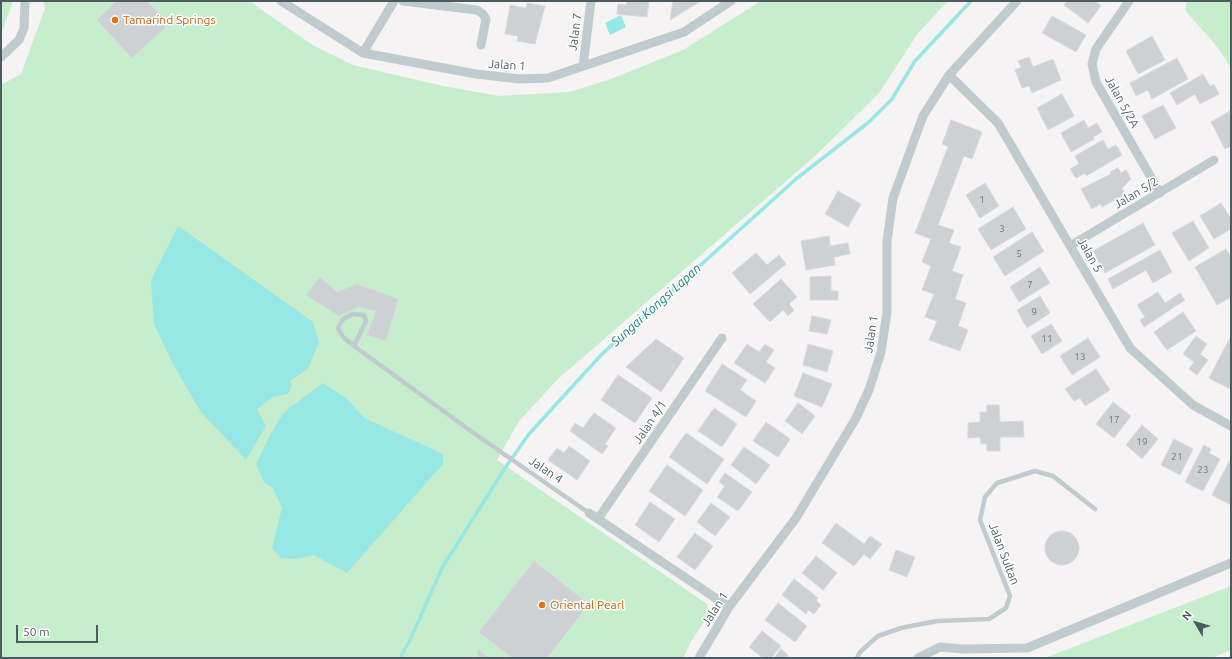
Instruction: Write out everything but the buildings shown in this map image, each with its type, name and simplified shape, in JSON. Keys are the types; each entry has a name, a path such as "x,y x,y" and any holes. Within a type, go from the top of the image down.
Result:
{"street":[{"path":"1,57 19,40 24,28 25,1"},
{"name":"Jalan 1","path":"281,1 363,53 476,74 520,80 548,78 684,32 731,1"},
{"path":"363,53 394,1"},
{"path":"403,1 477,10 483,14 486,19 481,45"},
{"name":"Jalan 7","path":"582,66 591,1"},
{"name":"Jalan 1","path":"699,658 729,607 796,518 856,418 869,390 881,352 887,312 888,241 893,198 923,116 949,75 1017,1"},
{"name":"Jalan 5/2A","path":"1129,1 1096,48 1092,64 1096,82 1160,193"},
{"name":"Jalan 5","path":"949,75 998,123 1130,348 1193,405 1231,426"},
{"name":"Jalan 5/2","path":"1070,246 1214,160"},
{"name":"Jalan 4/1","path":"598,519 722,338"},
{"name":"Jalan 4","path":"589,513 729,607"},
{"path":"918,658 940,647 963,649 1027,648 1231,563"}],"lane":[{"name":"Jalan 4","path":"354,346 366,321 364,315 353,314 343,319 338,328 343,337 354,346 527,472 589,513"},
{"name":"Jalan Sultan","path":"857,658 860,652 878,636 901,628 937,621 989,619 1006,608 1010,596 980,520 985,497 997,483 1035,471 1053,476 1095,509"}],"green space":[{"path":"1,1 11,1 12,4 1,34"},
{"path":"44,1 249,1 314,46 353,65 443,86 499,96 570,92 611,79 683,50 761,1 948,1 918,33 879,93 816,155 558,379 519,421 497,460 707,604 709,614 692,640 683,658 1,658 1,85 21,74 45,8"},
{"path":"1187,1 1231,1 1231,68 1219,49 1185,10"},
{"path":"1231,586 1231,650 1212,658 1045,658"}],"water":[{"path":"621,15 626,27 610,35 605,23"},
{"path":"178,226 313,322 319,342 308,369 290,381 292,386 288,394 273,397 257,409 266,426 246,460 201,412 173,364 154,324 151,280"},
{"path":"323,383 347,399 364,418 443,454 443,464 347,573 314,555 297,559 281,558 272,548 282,508 273,488 264,482 256,464 269,437 284,412"}],"waterway":[{"name":"Sungai Kongsi Lapan","path":"400,658 410,640 442,568 505,468 529,434 602,354 796,179 869,122 892,99 915,61 971,1"}],"place":[{"name":"Tamarind Springs","path":"115,20"},
{"name":"Oriental Pearl","path":"542,605"}]}
